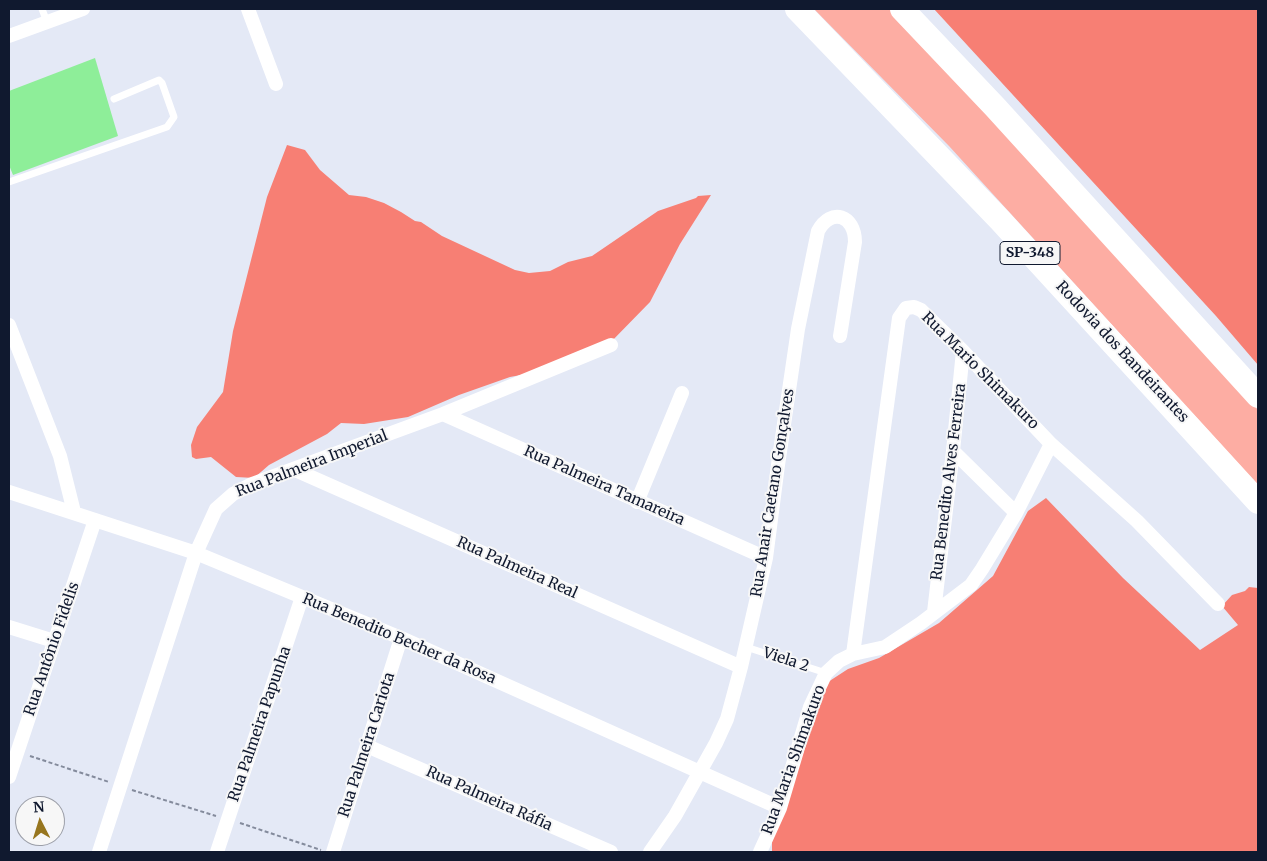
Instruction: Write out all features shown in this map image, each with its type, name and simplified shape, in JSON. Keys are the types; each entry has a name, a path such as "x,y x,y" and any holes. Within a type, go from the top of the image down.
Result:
{"highway":[{"name":"Rodovia dos Bandeirantes","path":"797,9 1000,220 1258,502"},
{"path":"902,9 995,107 1258,396"},
{"path":"1227,468 1258,510"}],"street":[{"path":"248,9 276,84"},
{"path":"9,36 79,10"},
{"name":"Rua Anair Caetano Gonçalves","path":"650,852 675,816 727,719 746,647 766,558 798,328 818,231 822,224 837,217 846,219 853,226 855,234 840,336"},
{"name":"Rua Mario Shimakuro","path":"853,654 899,318 906,308 914,307 921,310 963,351 1051,444 1137,521 1218,604"},
{"path":"9,325 16,359 62,462 74,512"},
{"name":"Rua Palmeira Imperial","path":"99,852 196,553 216,509 233,494 252,484 443,414 610,346"},
{"name":"Rua Benedito Alves Ferreira","path":"934,612 963,351"},
{"path":"637,502 682,393"},
{"name":"Rua Palmeira Tamareira","path":"443,414 766,558"},
{"name":"Rua Maria Shimakuro","path":"760,852 780,808 810,707 826,673 839,661 853,654 885,647 915,628 971,585 1016,513 1051,444"},
{"path":"953,451 1016,513"},
{"name":"Rua Palmeira Real","path":"293,469 741,667"},
{"name":"Rua Benedito Becher da Rosa","path":"9,492 196,553 302,596 401,638 780,808"},
{"name":"Rua Antônio Fidelis","path":"9,777 13,757 95,520"},
{"name":"Rua Palmeira Papunha","path":"217,852 302,596"},
{"path":"9,627 54,641"},
{"name":"Rua Palmeira Cariota","path":"333,852 401,638"},
{"name":"Rua Palmeira Ráfia","path":"367,746 611,852"}],"lane":[{"path":"42,9 47,22"},
{"path":"9,182 167,127 174,117 162,83 159,80 114,99"},
{"name":"Viela 2","path":"746,647 826,673"}],"path":[{"path":"13,757 121,786 328,852"}],"shaded area":[{"path":"814,9 890,9 1162,301 1258,410 1258,485 949,146"},
{"path":"934,9 1258,9 1258,365 1216,316"},
{"path":"287,145 305,150 320,170 349,195 366,197 384,203 415,221 421,222 442,236 515,270 529,273 550,271 568,262 592,256 658,211 698,196 711,195 680,244 650,302 608,345 569,366 510,377 459,395 408,417 364,424 341,423 327,434 269,465 254,478 236,477 211,457 196,459 192,457 191,445 197,427 223,392 233,331 267,197"},
{"path":"1046,498 1123,578 1200,650 1238,625 1222,606 1232,595 1245,591 1249,587 1258,588 1258,852 772,852 772,835 828,682 848,669 879,658 939,623 993,576 1028,511"}],"building":[{"path":"95,58 118,136 13,175 9,165 9,91"}]}
